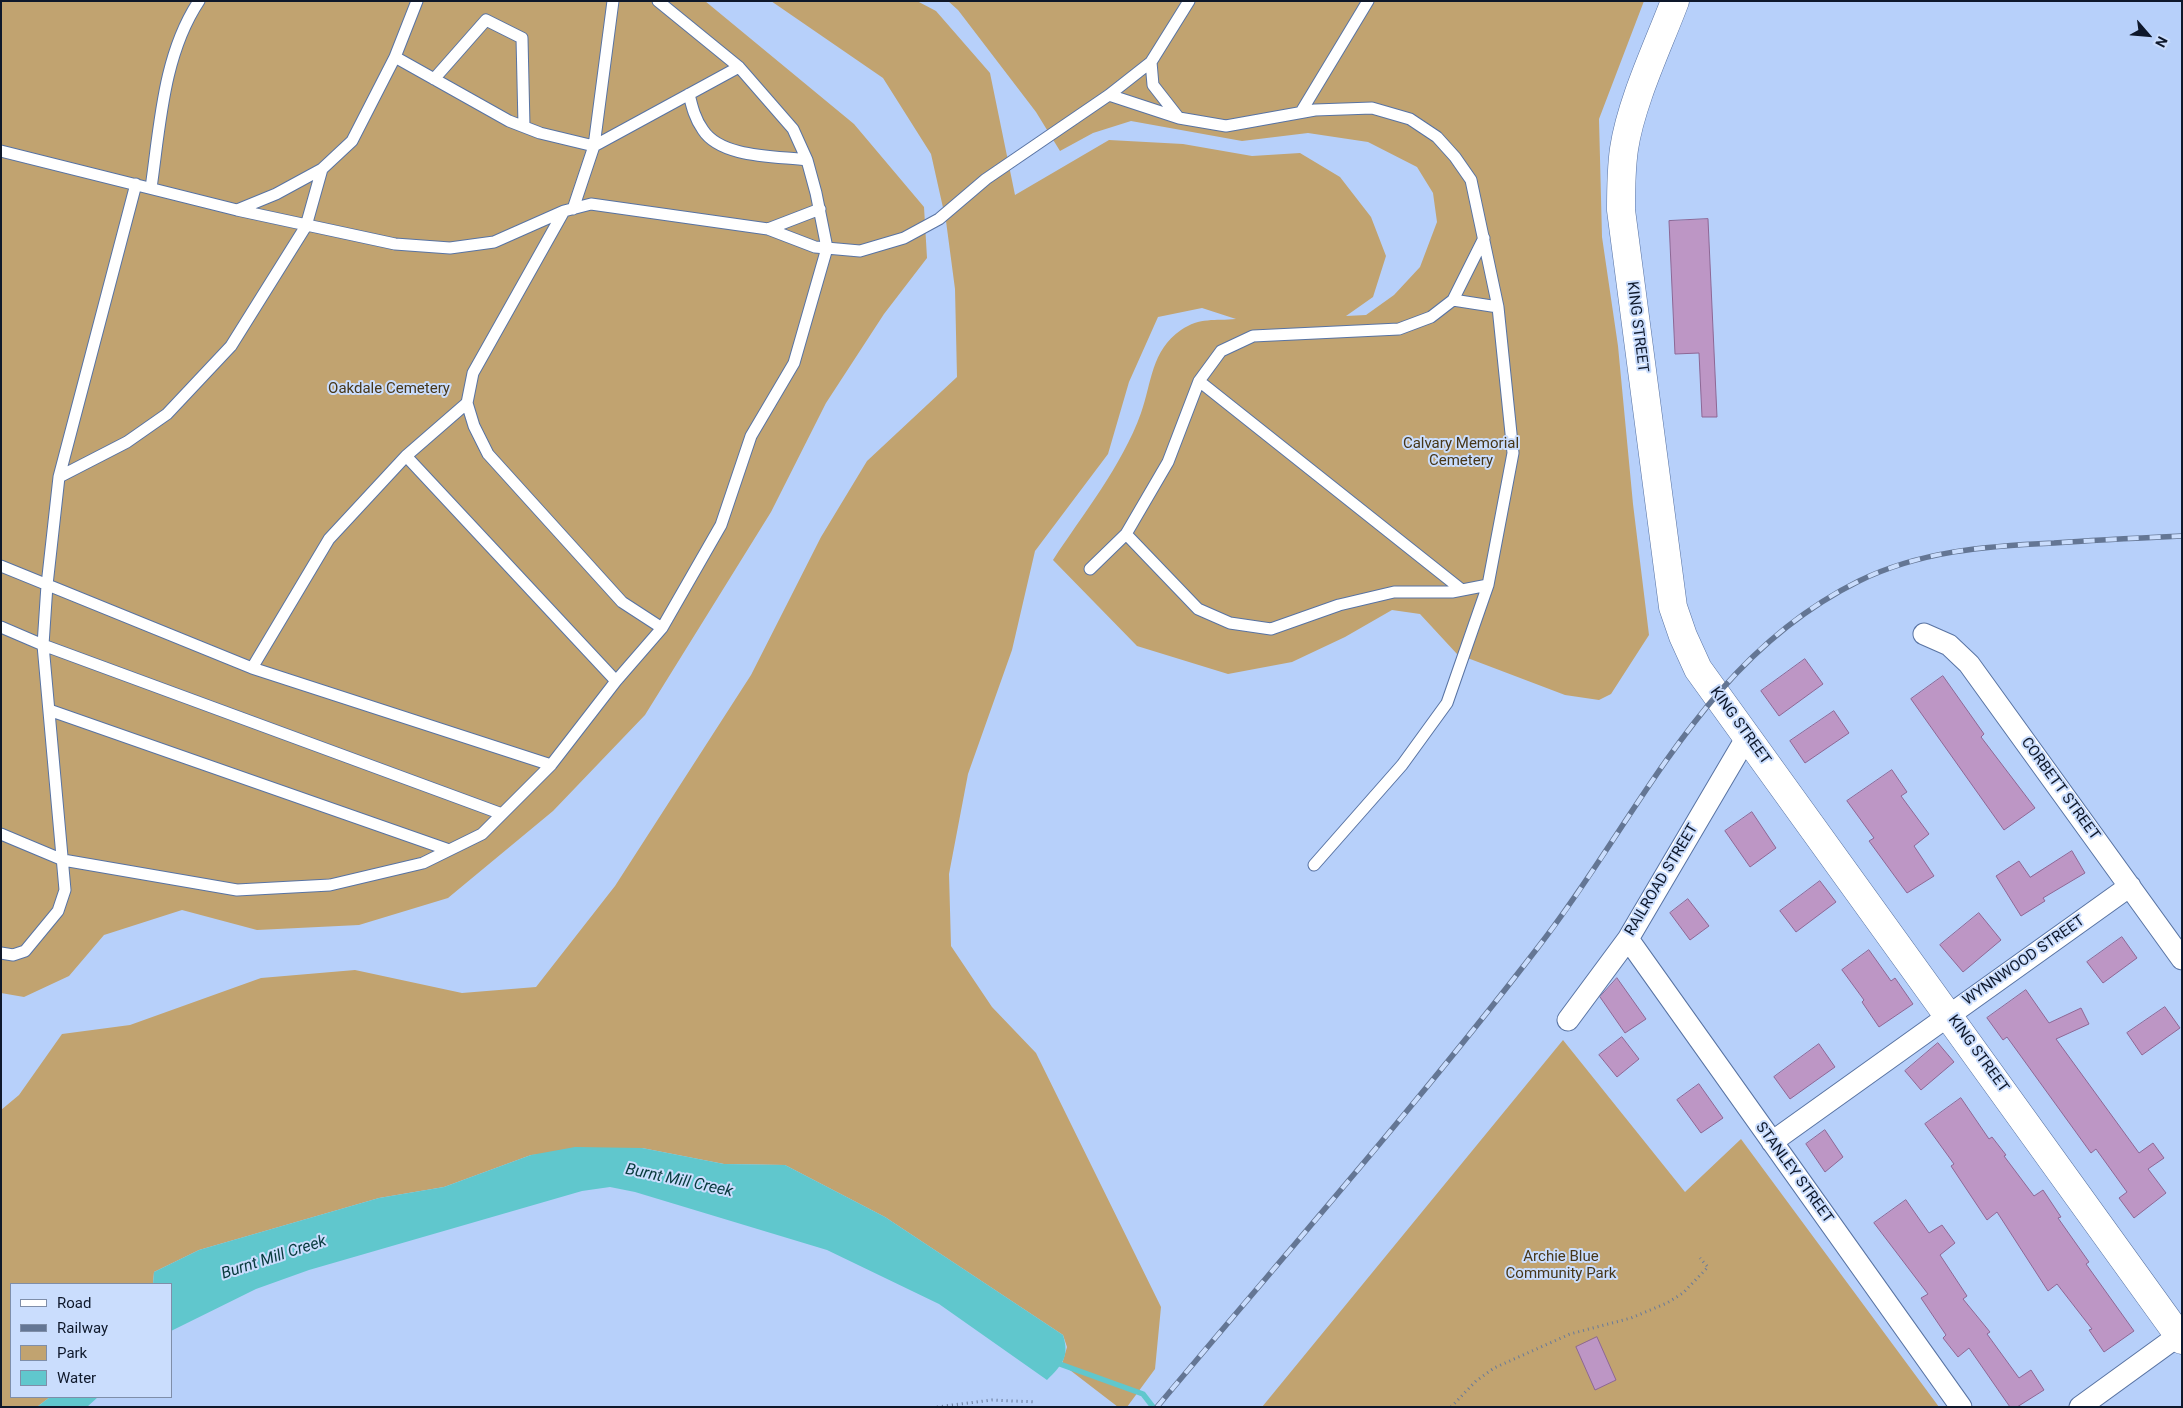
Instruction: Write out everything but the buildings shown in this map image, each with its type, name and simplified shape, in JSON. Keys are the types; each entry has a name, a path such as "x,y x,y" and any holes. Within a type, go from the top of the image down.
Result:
{"street":[{"name":"KING STREET","path":"1675,1 1638,97 1624,147 1621,175 1621,210 1674,607 1683,636 1698,669 1748,735 2181,1336"},
{"name":"CORBETT STREET","path":"1924,634 1949,645 1969,664 2182,959"},
{"name":"RAILROAD STREET","path":"1568,1020 1628,939 1748,735"},
{"name":"WYNNWOOD STREET","path":"1772,1142 2130,886"},
{"name":"STANLEY STREET","path":"1628,939 1961,1407"},
{"path":"2080,1407 2181,1336"}],"lane":[{"path":"151,188 165,92 177,49 199,1"},
{"path":"237,210 276,194 322,169 352,141 395,57 417,1"},
{"path":"613,1 594,146 568,210 473,373 467,403 474,426 488,454 622,602 662,628"},
{"path":"1,834 63,860 237,890 330,885 423,862 482,834 551,765 616,682 662,628 721,525 751,436 794,363 827,248 820,209 807,160 794,129 739,67 658,1"},
{"path":"1,151 237,210 395,244 450,248 494,242 568,210 592,204 768,229 815,247 860,251 904,238 953,208 986,179 1110,95 1151,62 1189,1"},
{"path":"1301,112 1368,1"},
{"path":"434,79 486,20 522,38 524,126"},
{"path":"395,57 509,121 540,133 594,146 739,67"},
{"path":"1151,62 1152,85 1179,118"},
{"path":"689,94 695,117 704,132 728,150 807,160"},
{"path":"1110,95 1179,118 1226,126 1301,112 1372,108 1410,119 1437,137 1455,157 1471,180 1498,306 1513,453 1488,585 1447,703 1402,765 1314,865"},
{"path":"59,477 127,442 167,414 231,346 306,226 322,169"},
{"path":"1,953 13,955 25,951 58,911 65,890 43,645 47,585 59,477 136,184"},
{"path":"768,229 820,209"},
{"path":"1090,569 1126,534 1168,462 1200,381 1221,351 1253,336 1399,329 1431,317 1453,300 1484,238"},
{"path":"1453,300 1498,306"},
{"path":"1200,381 1462,590"},
{"path":"252,668 329,539 406,456 467,403"},
{"path":"406,456 616,682"},
{"path":"1126,534 1198,609 1230,623 1272,629 1339,605 1394,592 1452,592 1488,585"},
{"path":"1,566 252,668 551,765"},
{"path":"1,627 43,645 502,814"},
{"path":"49,710 449,850"}],"path":[{"path":"1451,1407 1476,1381 1494,1368 1570,1334 1631,1318 1676,1298 1708,1267 1700,1258"},
{"path":"937,1407 992,1400 1036,1402"}],"green space":[{"name":"Oakdale Cemetery","path":"1,1 705,1 854,124 924,207 927,258 884,314 826,403 771,512 645,715 553,811 448,898 359,925 257,930 182,910 104,935 69,976 24,997 1,993"},
{"name":"Calvary Memorial Cemetery","path":"771,1 917,1 936,11 990,73 1015,195 1109,140 1183,144 1252,156 1300,153 1340,177 1371,217 1386,256 1373,297 1346,316 1366,315 1394,295 1420,267 1437,222 1433,193 1417,167 1368,142 1308,133 1242,141 1131,121 1093,133 1060,151 1036,112 958,10 948,1 1644,1 1599,119 1602,237 1618,346 1633,504 1649,635 1611,694 1599,700 1565,695 1457,654 1420,614 1392,610 1345,637 1292,662 1228,674 1137,646 1053,560 1113,471 1133,433 1154,368 1164,347 1181,330 1195,323 1208,320 1236,319 1202,308 1158,317 1129,382 1108,454 1035,551 1012,650 968,774 949,874 951,946 992,1007 1036,1053 1161,1307 1155,1369 1127,1407 1118,1407 1062,1364 1067,1347 1063,1335 885,1217 785,1165 724,1164 642,1148 531,1155 444,1187 379,1198 199,1250 154,1272 153,1283 10,1283 10,1398 49,1398 37,1407 1,1407 1,1110 19,1095 62,1034 130,1025 261,978 355,970 462,993 536,987 615,886 751,675 821,537 867,461 957,377 955,289 946,221 931,154 883,78"},
{"name":"Archie Blue Community Park","path":"1563,1040 1685,1192 1741,1139 1939,1407 1262,1407"}],"water":[{"path":"575,1147 642,1148 724,1164 785,1165 885,1217 1063,1335 1066,1349 1065,1355 1057,1370 1047,1380 939,1304 827,1250 635,1192 610,1187 582,1191 309,1270 256,1289 172,1331 172,1283 153,1283 154,1272 199,1250 379,1198 444,1187 531,1155"},
{"path":"49,1398 97,1398 87,1407 37,1407"}],"waterway":[{"name":"Burnt Mill Creek","path":"1057,1363 1143,1394 1153,1407"}],"railway":[{"path":"1157,1407 1399,1121 1493,1005 1575,896 1678,744 1716,696 1757,652 1805,613 1859,581 1906,563 1979,548 2182,536"}]}
